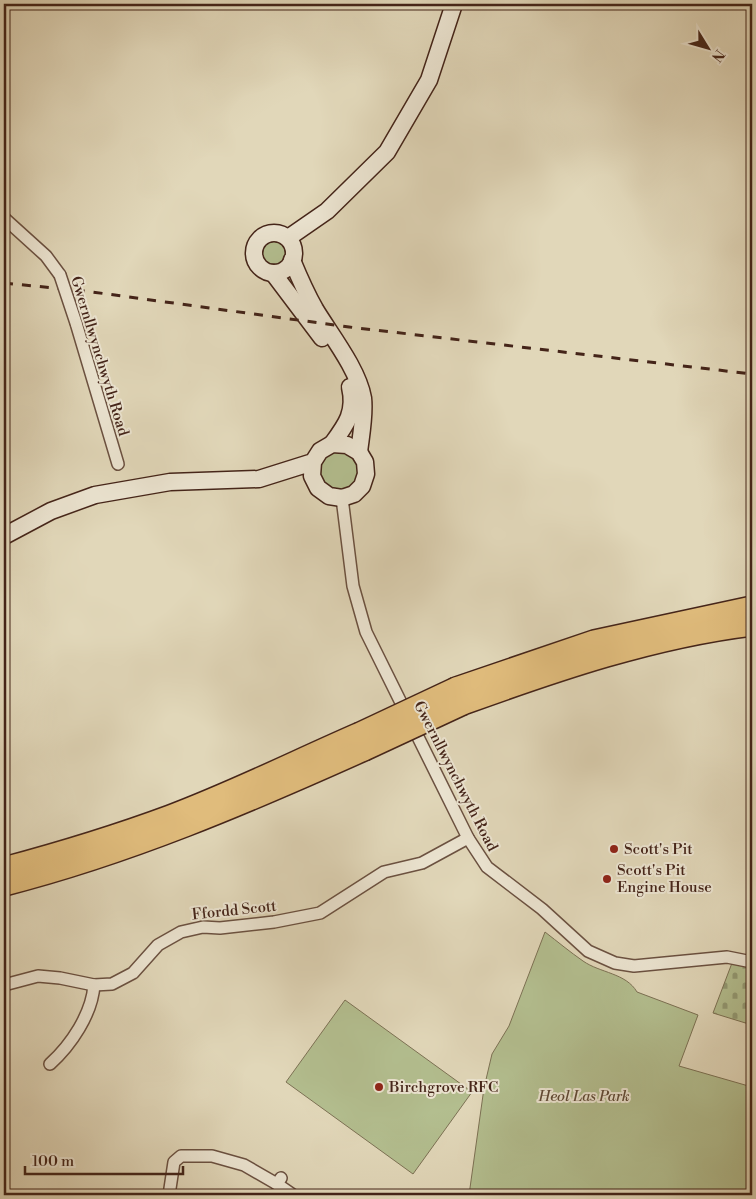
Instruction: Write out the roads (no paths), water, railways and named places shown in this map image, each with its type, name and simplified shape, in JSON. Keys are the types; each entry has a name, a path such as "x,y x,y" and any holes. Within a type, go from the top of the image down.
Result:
{"highway":[{"path":"4,885 94,860 236,807 361,742 459,696 594,641 752,607"},
{"path":"459,696 666,640 752,625"},
{"path":"4,854 170,810 276,770 361,742"},
{"path":"4,868 46,857 171,815 276,770"},
{"path":"4,891 51,873"}],"main road":[{"path":"288,238 327,211 387,152 429,80 454,4"},
{"path":"270,233 277,233 288,238 294,251 292,260 286,269 273,273 266,271 256,263 254,250 259,239 270,233"},
{"path":"292,260 305,291 355,376 362,397 359,452"},
{"path":"273,273 333,352 348,382 353,400 348,423 332,444 320,451 313,462 312,476 318,488 329,496 342,498 354,494 362,486 366,474 365,462 359,452 347,444 332,444"},
{"path":"4,536 51,511 96,495 170,482 259,479 313,462"}],"street":[{"name":"Gwernllwynchwyth Road","path":"4,218 46,256 60,275 118,464"},
{"name":"Gwernllwynchwyth Road","path":"342,498 352,586 366,632 468,838 487,867 542,909 588,952 615,963 634,966 727,957 752,962"},
{"name":"Ffordd Scott","path":"4,985 38,976 60,978 94,985 112,984 133,973 158,945 181,932 203,927 250,930 320,913 384,872 422,862 468,838"},
{"path":"50,1064 61,1054 86,1018 93,999 94,985"},
{"path":"170,1195 174,1162 181,1156 212,1156 244,1164 279,1181 293,1195"}],"railway":[{"path":"4,283 85,291 349,327 752,374"}],"place":[{"name":"Scott's Pit","path":"614,849"},
{"name":"Scott's Pit Engine House","path":"607,879"},
{"name":"Birchgrove RFC","path":"379,1087"}],"park label":[{"name":"Heol Las Park","path":"584,1096"}]}
